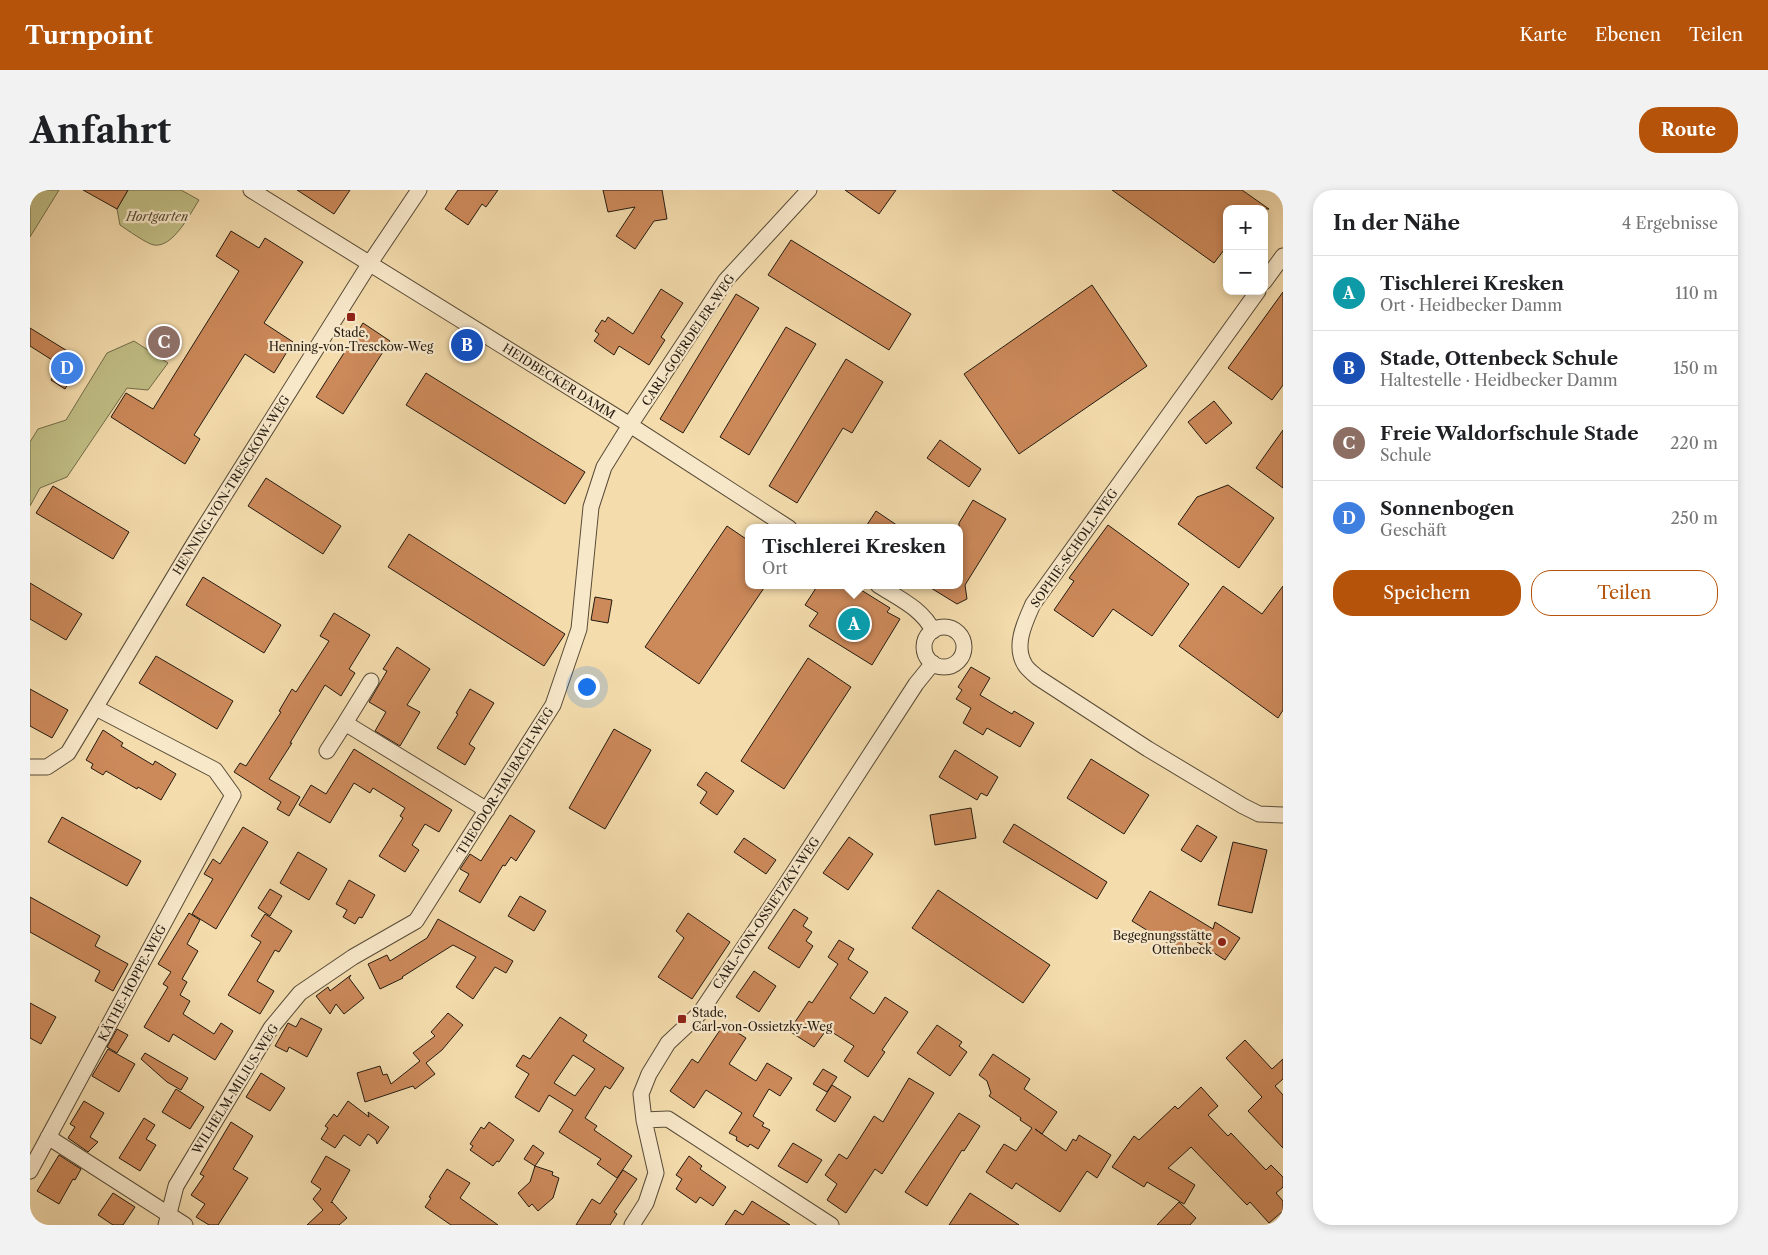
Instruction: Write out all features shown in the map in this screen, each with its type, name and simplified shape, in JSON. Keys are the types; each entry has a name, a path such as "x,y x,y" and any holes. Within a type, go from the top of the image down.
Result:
{"street":[{"name":"HEIDBECKER DAMM","path":"251,190 630,425 783,524"},
{"name":"HENNING-VON-TRESCKOW-WEG","path":"30,767 47,767 68,753 195,542 370,263 419,190"},
{"name":"CARL-GOERDELER-WEG","path":"630,425 726,280 809,190"},
{"path":"1268,277 1283,256"},
{"name":"SOPHIE-SCHOLL-WEG","path":"1255,295 1033,604 1022,626 1020,649 1025,665 1037,677 1148,749 1259,814 1283,815"},
{"name":"THEODOR-HAUBACH-WEG","path":"428,904 553,705 579,629 592,507 604,467 630,425"},
{"path":"884,589 917,612 930,624 933,631"},
{"path":"945,628 957,632 964,643 964,650 958,662 952,666 946,667 933,664 928,659 925,647 928,636 933,631 945,628"},
{"name":"CARL-VON-OSSIETZKY-WEG","path":"632,1225 646,1203 656,1173 644,1120 641,1094 649,1074 668,1043 700,1013 788,882 916,684 933,664"},
{"path":"327,751 371,681"},
{"name":"KÄTHE-HOPPE-WEG","path":"30,1171 234,795 215,770 96,708"},
{"path":"345,723 487,810"},
{"name":"WILHELM-MILIUS-WEG","path":"167,1219 176,1186 271,1028 300,993 353,957 416,920 428,904"},
{"path":"644,1120 668,1118 831,1225"},
{"path":"48,1137 167,1219 185,1225"}],"green space":[{"path":"30,190 59,190 30,237"},
{"name":"Hortgarten","path":"128,190 181,190 199,200 174,236 161,245 154,245 120,225 117,209"},
{"path":"134,341 168,363 148,390 127,388 67,477 40,488 30,506 30,442 38,429 66,420 107,353"}],"building":[{"path":"83,190 128,190 117,209"},
{"path":"297,190 350,190 334,214"},
{"path":"458,190 498,190 486,207 482,204 468,225 445,209"},
{"path":"603,190 662,190 667,219 654,221 635,249 616,236 635,207 608,212"},
{"path":"845,190 896,190 879,214"},
{"path":"1112,190 1242,190 1263,205 1223,205 1223,251 1214,263"},
{"path":"231,231 259,248 265,238 303,262 264,323 293,342 274,373 245,354 194,435 200,439 185,464 111,417 126,393 153,409 239,271 216,256"},
{"path":"791,240 911,314 889,350 768,275"},
{"path":"1092,285 1147,366 1019,454 964,374"},
{"path":"661,289 683,303 661,337 665,340 649,365 619,346 614,355 594,341 599,334 595,331 602,320 605,322 608,317 633,334"},
{"path":"1283,292 1283,385 1272,400 1228,368"},
{"path":"736,294 759,308 683,433 660,419"},
{"path":"363,323 390,341 343,414 316,397"},
{"path":"786,327 816,344 749,455 720,437"},
{"path":"30,328 82,360 65,389 51,380 60,365 30,346"},
{"path":"846,359 883,382 852,433 843,428 797,503 769,486"},
{"path":"426,373 585,472 565,504 406,405"},
{"path":"1214,401 1232,423 1206,444 1188,422"},
{"path":"1283,430 1283,488 1256,468"},
{"path":"940,440 981,469 969,487 927,458"},
{"path":"266,478 341,526 323,554 248,506"},
{"path":"1228,485 1274,518 1239,568 1178,524 1197,497"},
{"path":"53,486 129,532 113,559 36,513"},
{"path":"973,500 1006,519 965,585 967,599 957,604 933,589 963,589 963,524 959,523"},
{"path":"876,511 895,524 868,524"},
{"path":"1108,525 1189,584 1152,636 1113,609 1093,637 1054,610 1074,581 1069,578"},
{"path":"727,526 745,538 745,589 763,589 699,684 645,647"},
{"path":"409,534 565,634 544,666 388,567"},
{"path":"203,577 281,625 264,653 186,605"},
{"path":"30,583 82,614 66,640 30,619"},
{"path":"1223,586 1262,614 1283,586 1283,710 1278,718 1179,646"},
{"path":"815,589 859,589 890,608 887,612 900,619 872,665 809,626 818,613 805,605"},
{"path":"595,597 612,600 608,623 591,620"},
{"path":"334,613 370,635 349,669 355,673 341,696 325,685 269,779 300,797 289,816 277,809 281,802 234,772 240,763 246,766 281,712 279,711 292,689 296,692 329,641 320,636"},
{"path":"397,647 430,669 407,705 420,712 400,746 375,731 386,712 369,702 387,671 383,669"},
{"path":"156,656 233,701 217,729 139,683"},
{"path":"808,658 851,687 784,789 741,761"},
{"path":"971,667 990,678 980,695 1012,714 1014,711 1034,723 1020,747 987,728 983,735 963,723 971,708 956,699 962,690 958,687"},
{"path":"30,689 68,710 52,738 30,726"},
{"path":"470,689 494,703 469,744 475,748 465,765 437,748 458,714 456,713"},
{"path":"614,729 651,750 605,829 569,808"},
{"path":"103,730 123,743 121,746 153,765 155,761 176,774 161,800 106,771 103,775 91,768 93,764 86,760"},
{"path":"354,749 452,810 439,832 425,824 412,845 419,850 405,872 379,856 403,818 400,816 405,808 373,788 370,793 354,783 330,823 299,805 311,785 326,794"},
{"path":"955,750 998,777 987,796 981,793 977,800 939,777"},
{"path":"1091,759 1149,795 1124,834 1067,798"},
{"path":"706,772 734,791 717,815 700,803 707,792 697,785"},
{"path":"971,808 976,838 935,845 930,815"},
{"path":"510,815 535,831 516,861 511,857 505,866 503,865 480,903 459,891 469,874 460,869 470,854 481,861"},
{"path":"62,817 141,861 127,886 48,842"},
{"path":"1014,824 1107,882 1097,899 1003,842"},
{"path":"1197,825 1217,837 1201,862 1181,850"},
{"path":"243,827 268,842 216,929 192,914 213,879 204,874 213,859 220,864"},
{"path":"849,837 873,854 848,890 823,873"},
{"path":"744,838 776,860 766,874 734,852"},
{"path":"1233,842 1267,850 1252,913 1218,905"},
{"path":"298,852 327,869 309,900 280,883"},
{"path":"349,880 375,895 362,918 359,917 355,924 343,917 347,910 336,904"},
{"path":"270,889 282,896 270,916 258,908"},
{"path":"938,890 1050,965 1023,1003 912,928"},
{"path":"1150,891 1213,929 1215,922 1240,938 1225,960 1188,936 1179,950 1132,921"},
{"path":"520,896 546,911 534,931 508,916"},
{"path":"30,897 100,936 95,946 128,964 113,991 95,981 100,971 30,932"},
{"path":"794,909 808,918 803,926 812,932 806,941 813,946 799,968 768,948"},
{"path":"189,913 200,920 187,944 198,951 182,979 187,982 180,995 190,1001 183,1014 214,1034 221,1023 233,1031 215,1060 173,1034 169,1042 144,1027 168,987 163,984 171,972 158,964"},
{"path":"688,913 730,942 692,999 658,977 684,938 676,931"},
{"path":"265,914 292,931 279,952 275,950 257,981 274,991 260,1014 228,995 261,942 251,936"},
{"path":"438,919 513,961 506,973 495,967 473,999 456,987 476,957 453,945 403,978 380,989 368,964 387,955 390,961 427,938"},
{"path":"839,940 854,949 848,959 868,972 850,998 874,1014 885,997 908,1012 882,1050 885,1052 868,1077 844,1061 854,1046 827,1029 814,1047 789,1031 809,1001 812,1003 838,964 828,957"},
{"path":"754,971 776,986 759,1012 736,997"},
{"path":"351,975 349,978 364,998 344,1014 336,1004 330,1014 316,996 328,987 330,991"},
{"path":"30,1003 56,1017 41,1044 30,1038"},
{"path":"448,1013 463,1025 442,1050 426,1063 435,1074 415,1089 413,1086 365,1102 357,1073 380,1066 383,1075 387,1074 391,1084 420,1061 413,1053 435,1036 431,1032"},
{"path":"560,1017 587,1035 583,1041 624,1068 610,1089 605,1086 585,1118 597,1126 594,1130 632,1156 617,1178 597,1164 601,1159 559,1132 573,1110 549,1095 539,1112 515,1097 529,1074 516,1066 523,1055 530,1059","holes":["573,1055 595,1069 575,1096 554,1083"]},
{"path":"301,1018 322,1029 307,1057 289,1047 287,1052 275,1046 288,1023 296,1027"},
{"path":"724,1024 746,1038 729,1064 756,1081 767,1063 792,1078 780,1096 769,1089 753,1116 764,1123 762,1126 770,1130 758,1149 750,1144 748,1147 736,1140 737,1137 729,1133 742,1113 706,1090 694,1108 670,1091 692,1059 698,1063"},
{"path":"937,1025 962,1042 959,1046 967,1052 950,1076 917,1053"},
{"path":"117,1029 128,1035 117,1053 107,1047"},
{"path":"1245,1040 1272,1069 1283,1059 1283,1079 1275,1086 1283,1095 1283,1148 1248,1111 1262,1097 1226,1058"},
{"path":"108,1049 135,1064 119,1092 92,1076"},
{"path":"145,1053 188,1078 181,1090 167,1082 141,1059"},
{"path":"993,1054 1030,1079 1024,1089 1057,1112 1042,1134 1066,1151 1073,1139 1076,1141 1079,1135 1111,1155 1097,1178 1087,1171 1060,1212 1016,1183 1012,1189 986,1172 1004,1144 1016,1151 1032,1128 989,1096 991,1093 987,1081 979,1075"},
{"path":"823,1069 837,1077 827,1092 813,1084"},
{"path":"261,1073 285,1088 270,1111 246,1097"},
{"path":"909,1078 934,1093 882,1174 875,1169 846,1213 827,1200 837,1184 825,1175 839,1154 847,1159 874,1116 883,1122"},
{"path":"832,1085 851,1097 835,1122 816,1110"},
{"path":"1201,1087 1218,1106 1208,1115 1228,1136 1231,1133 1266,1170 1271,1165 1283,1177 1283,1187 1276,1193 1283,1201 1283,1211 1269,1223 1250,1202 1247,1205 1191,1147 1168,1168 1195,1185 1184,1204 1147,1182 1144,1187 1112,1167 1134,1136 1139,1140 1175,1106 1178,1109"},
{"path":"176,1089 204,1107 190,1129 162,1112"},
{"path":"84,1101 104,1113 90,1137 98,1142 88,1152 68,1138 75,1127 70,1124"},
{"path":"348,1101 369,1117 368,1112 389,1127 377,1144 376,1140 368,1134 360,1146 344,1135 335,1148 321,1139 328,1128 325,1126 334,1114 337,1117"},
{"path":"959,1113 980,1126 964,1151 962,1150 927,1206 905,1192"},
{"path":"144,1118 155,1125 146,1139 156,1145 140,1171 119,1158"},
{"path":"231,1122 253,1136 233,1169 248,1178 218,1225 209,1225 196,1217 205,1204 191,1195 204,1176 200,1174"},
{"path":"489,1122 514,1140 499,1162 497,1161 493,1166 470,1150 473,1146 470,1144 481,1127 484,1129"},
{"path":"793,1143 822,1160 807,1183 778,1166"},
{"path":"533,1145 544,1153 535,1166 524,1159"},
{"path":"59,1155 81,1169 59,1204 37,1191"},
{"path":"326,1156 350,1170 331,1203 347,1218 339,1225 307,1225 323,1210 313,1199 321,1189 311,1182"},
{"path":"689,1156 702,1166 700,1169 726,1187 713,1206 700,1197 696,1203 676,1189 682,1179 676,1175"},
{"path":"535,1166 553,1172 552,1175 559,1178 553,1198 538,1211 532,1204 529,1207 518,1193 530,1182"},
{"path":"447,1169 470,1183 460,1198 498,1225 451,1225 425,1207 431,1198 429,1197"},
{"path":"623,1170 637,1179 614,1212 617,1214 610,1225 576,1225 592,1199 600,1204"},
{"path":"113,1193 135,1207 123,1225 113,1225 98,1215"},
{"path":"970,1193 1019,1225 949,1225"},
{"path":"752,1201 790,1225 725,1225 735,1210 743,1215"},
{"path":"1179,1202 1196,1218 1190,1225 1157,1225"}],"place":[{"name":"Stade, Henning-von-Tresckow-Weg","path":"351,317"},
{"name":"Freie Waldorfschule Stade","path":"164,342"},
{"name":"Stade, Ottenbeck Schule","path":"467,345"},
{"name":"Sonnenbogen","path":"67,368"},
{"name":"Tischlerei Kresken","path":"854,624"},
{"name":"Begegnungsstätte Ottenbeck","path":"1222,942"},
{"name":"Stade, Carl-von-Ossietzky-Weg","path":"682,1019"}]}
